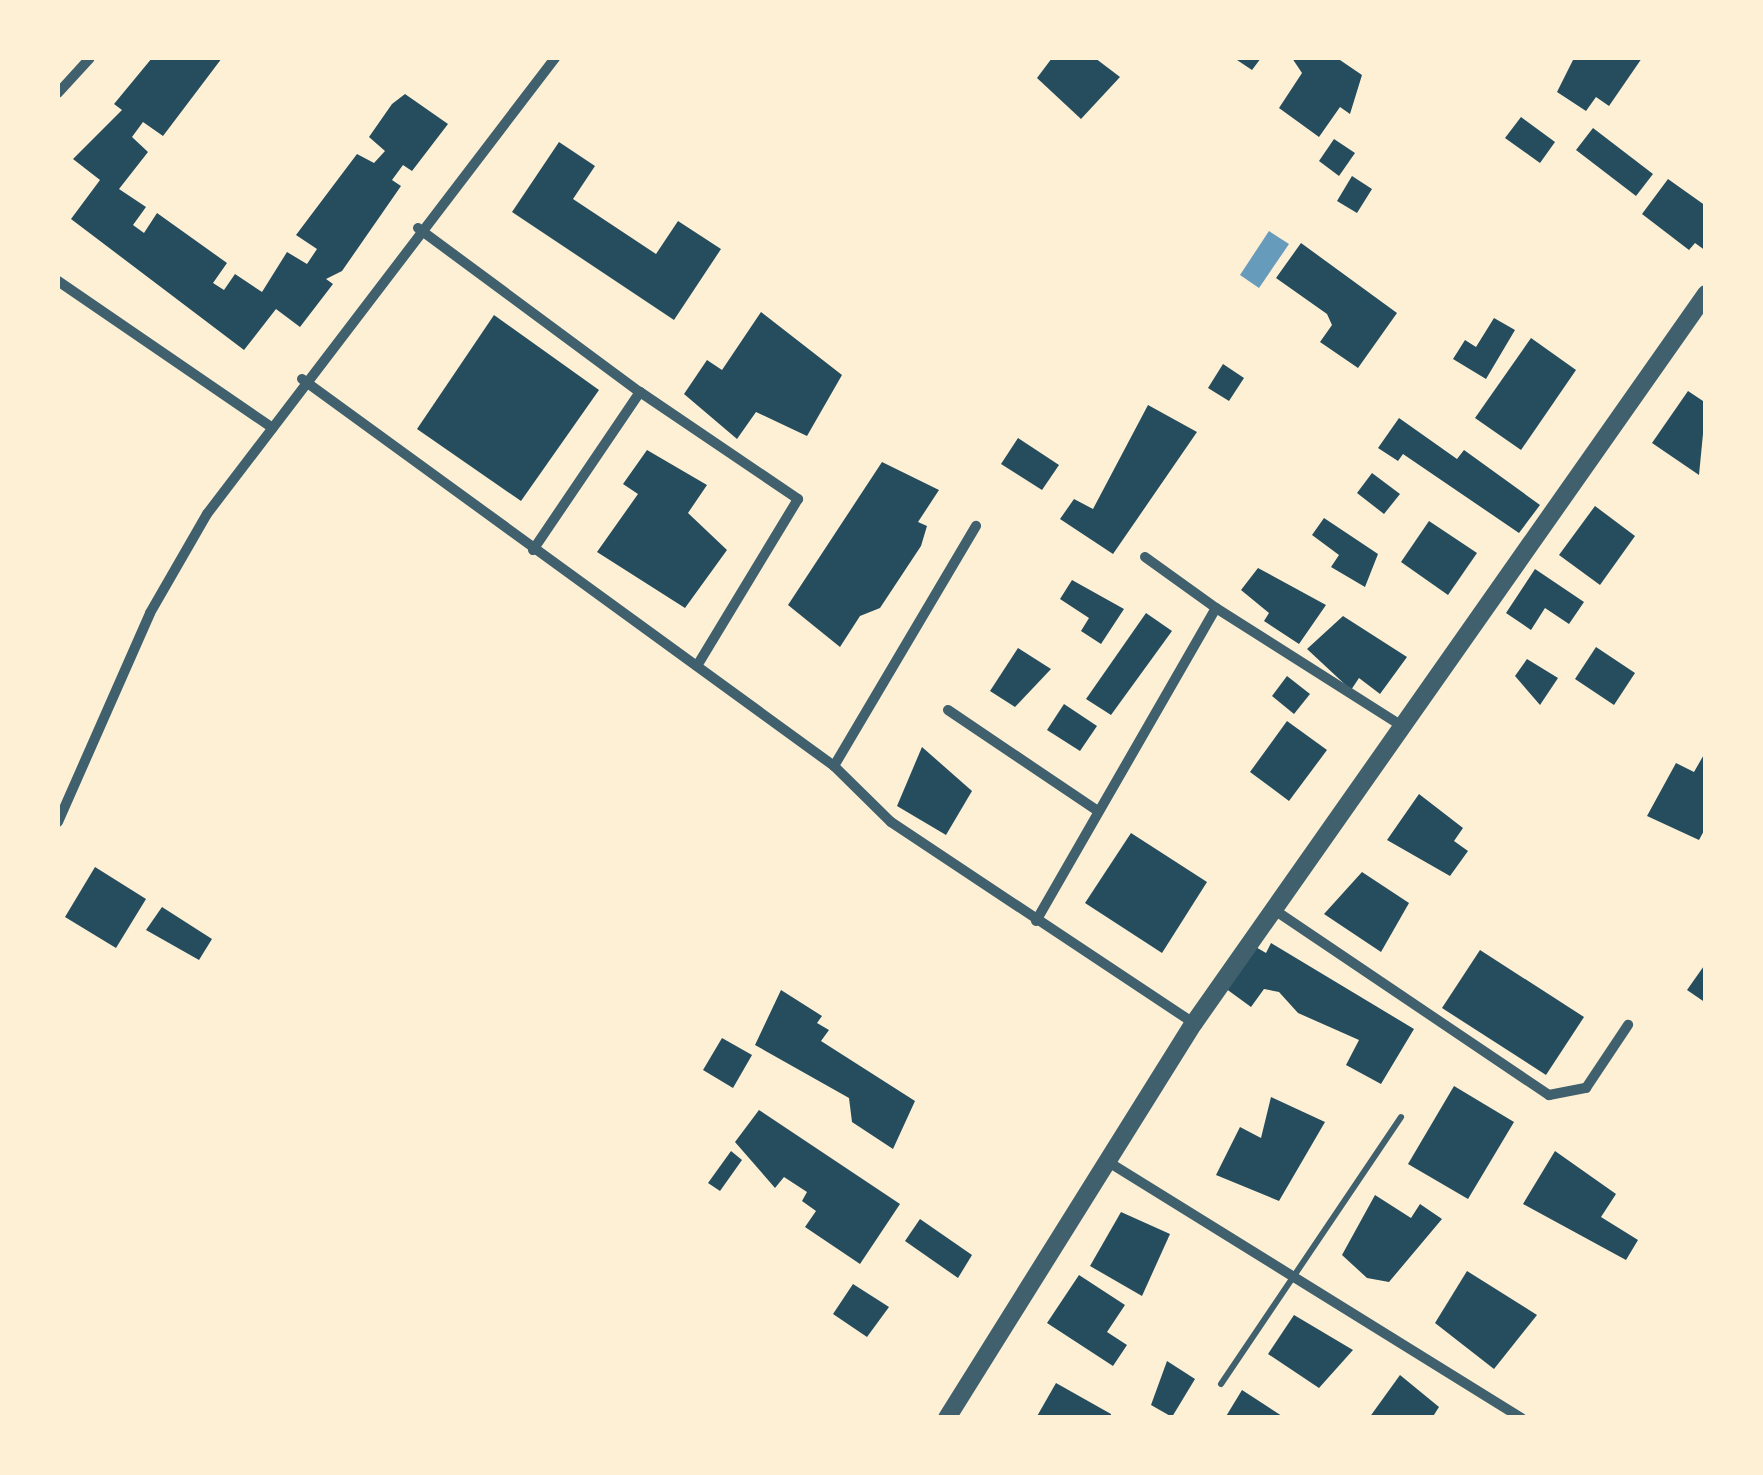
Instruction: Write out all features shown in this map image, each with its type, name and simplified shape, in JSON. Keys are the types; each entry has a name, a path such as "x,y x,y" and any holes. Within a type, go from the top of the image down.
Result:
{"street":[{"path":"58,94 90,58"},
{"path":"58,822 150,614 207,514 274,428 302,379 555,58"},
{"path":"418,228 640,392 798,498 697,666"},
{"path":"58,281 274,428"},
{"path":"948,1418 1110,1163 1194,1022 1706,294"},
{"path":"302,379 834,766 890,822 1194,1022"},
{"path":"533,550 640,392"},
{"path":"834,766 976,526"},
{"path":"1145,556 1216,608 1400,724"},
{"path":"1036,920 1095,809 1216,608"},
{"path":"948,710 1095,809"},
{"path":"1272,908 1549,1095 1586,1088 1628,1025"},
{"path":"1110,1163 1521,1418"}],"lane":[{"path":"1221,1384 1401,1117"}],"water":[{"path":"1269,231 1289,244 1259,288 1240,275"}],"building":[{"path":"152,58 222,58 163,136 143,122 132,137 148,152 119,189 146,207 133,225 144,233 157,213 227,263 213,283 224,290 235,274 262,292 287,252 307,264 317,249 296,235 357,154 374,163 385,151 369,137 392,104 405,94 448,124 412,171 403,165 392,180 401,186 342,271 326,279 333,284 300,327 276,309 244,350 71,219 100,180 73,159 122,110 114,104"},
{"path":"1052,58 1095,58 1120,77 1081,119 1037,78"},
{"path":"1234,58 1261,58 1252,70"},
{"path":"1292,58 1337,58 1362,75 1350,114 1340,107 1319,137 1279,108 1302,73"},
{"path":"1574,58 1642,58 1609,106 1596,97 1586,111 1557,92"},
{"path":"1521,117 1555,142 1540,163 1505,138"},
{"path":"1593,128 1653,174 1636,196 1576,150"},
{"path":"1334,139 1355,153 1339,176 1319,161"},
{"path":"559,142 595,166 573,199 656,254 678,221 721,249 674,320 512,212"},
{"path":"1352,176 1372,189 1357,213 1337,201"},
{"path":"1668,179 1706,206 1706,251 1695,243 1689,250 1642,214"},
{"path":"1301,243 1397,313 1358,368 1320,342 1332,325 1327,314 1276,278"},
{"path":"761,312 842,375 807,436 756,412 737,439 684,394 707,360 722,370"},
{"path":"494,315 599,390 521,501 417,429"},
{"path":"1494,318 1515,330 1486,379 1453,359 1465,340 1476,347"},
{"path":"1531,338 1576,370 1521,450 1475,418"},
{"path":"1223,364 1244,378 1229,401 1208,388"},
{"path":"1688,391 1706,403 1699,475 1652,443"},
{"path":"1148,405 1197,432 1113,554 1060,519 1074,499 1093,509"},
{"path":"1399,418 1457,459 1464,450 1540,505 1519,533 1403,454 1398,461 1378,448"},
{"path":"1018,438 1059,465 1042,490 1001,464"},
{"path":"647,450 707,485 688,513 727,550 685,608 597,552 638,494 623,484"},
{"path":"882,462 939,490 918,522 927,526 921,546 880,608 860,616 840,647 788,605"},
{"path":"1372,473 1400,494 1384,514 1357,493"},
{"path":"1595,506 1635,536 1600,585 1559,555"},
{"path":"1324,518 1378,554 1365,587 1331,567 1339,555 1312,535"},
{"path":"1429,521 1477,553 1448,595 1401,562"},
{"path":"1258,568 1326,605 1299,644 1264,621 1269,613 1241,590"},
{"path":"1535,569 1584,602 1569,624 1545,608 1531,630 1506,613"},
{"path":"1072,580 1124,609 1101,644 1081,631 1089,618 1060,599"},
{"path":"1146,613 1172,631 1111,715 1086,699"},
{"path":"1343,616 1407,657 1380,694 1359,678 1351,690 1307,649"},
{"path":"1596,647 1635,673 1614,705 1575,679"},
{"path":"1018,648 1051,669 1015,707 990,691"},
{"path":"1527,659 1558,678 1540,705 1515,676"},
{"path":"1287,676 1310,694 1294,714 1272,696"},
{"path":"1064,704 1097,726 1080,751 1047,730"},
{"path":"1287,721 1327,750 1289,801 1250,772"},
{"path":"922,747 972,791 946,835 897,806"},
{"path":"1706,751 1706,827 1699,840 1647,816 1676,763 1694,772"},
{"path":"1419,794 1463,828 1454,841 1468,851 1450,876 1387,840"},
{"path":"1131,833 1207,882 1162,953 1085,903"},
{"path":"95,867 146,899 116,948 65,917"},
{"path":"1362,872 1409,903 1381,952 1324,914"},
{"path":"162,907 212,939 199,960 146,930"},
{"path":"1271,943 1414,1029 1381,1084 1346,1065 1359,1040 1298,1013 1279,992 1264,989 1251,1007 1225,988 1254,946 1266,953"},
{"path":"1480,950 1584,1017 1546,1075 1442,1008"},
{"path":"1706,963 1706,1003 1687,990"},
{"path":"781,990 822,1016 817,1023 829,1030 821,1041 915,1101 893,1149 852,1122 849,1098 755,1045"},
{"path":"722,1038 752,1055 733,1088 703,1070"},
{"path":"1454,1086 1514,1122 1468,1199 1408,1164"},
{"path":"1271,1097 1325,1122 1279,1201 1216,1175 1240,1127 1261,1138"},
{"path":"759,1110 900,1204 860,1264 805,1227 816,1211 802,1201 807,1192 784,1177 775,1188 735,1142"},
{"path":"731,1151 742,1160 720,1191 708,1183"},
{"path":"1555,1151 1616,1194 1601,1217 1638,1240 1626,1260 1523,1204"},
{"path":"1375,1195 1411,1218 1420,1204 1442,1219 1389,1282 1367,1278 1342,1255"},
{"path":"1121,1212 1170,1234 1142,1296 1090,1266"},
{"path":"920,1219 972,1255 958,1278 905,1241"},
{"path":"1467,1271 1537,1315 1494,1369 1435,1323"},
{"path":"1079,1275 1125,1305 1107,1332 1127,1345 1113,1366 1047,1323"},
{"path":"853,1284 889,1307 867,1337 833,1314"},
{"path":"1294,1315 1353,1350 1319,1388 1268,1354"},
{"path":"1167,1361 1195,1379 1172,1417 1151,1405"},
{"path":"1400,1375 1439,1407 1432,1418 1369,1418"},
{"path":"1056,1383 1111,1414 1111,1418 1036,1418"},
{"path":"1242,1390 1285,1418 1225,1418"}]}
